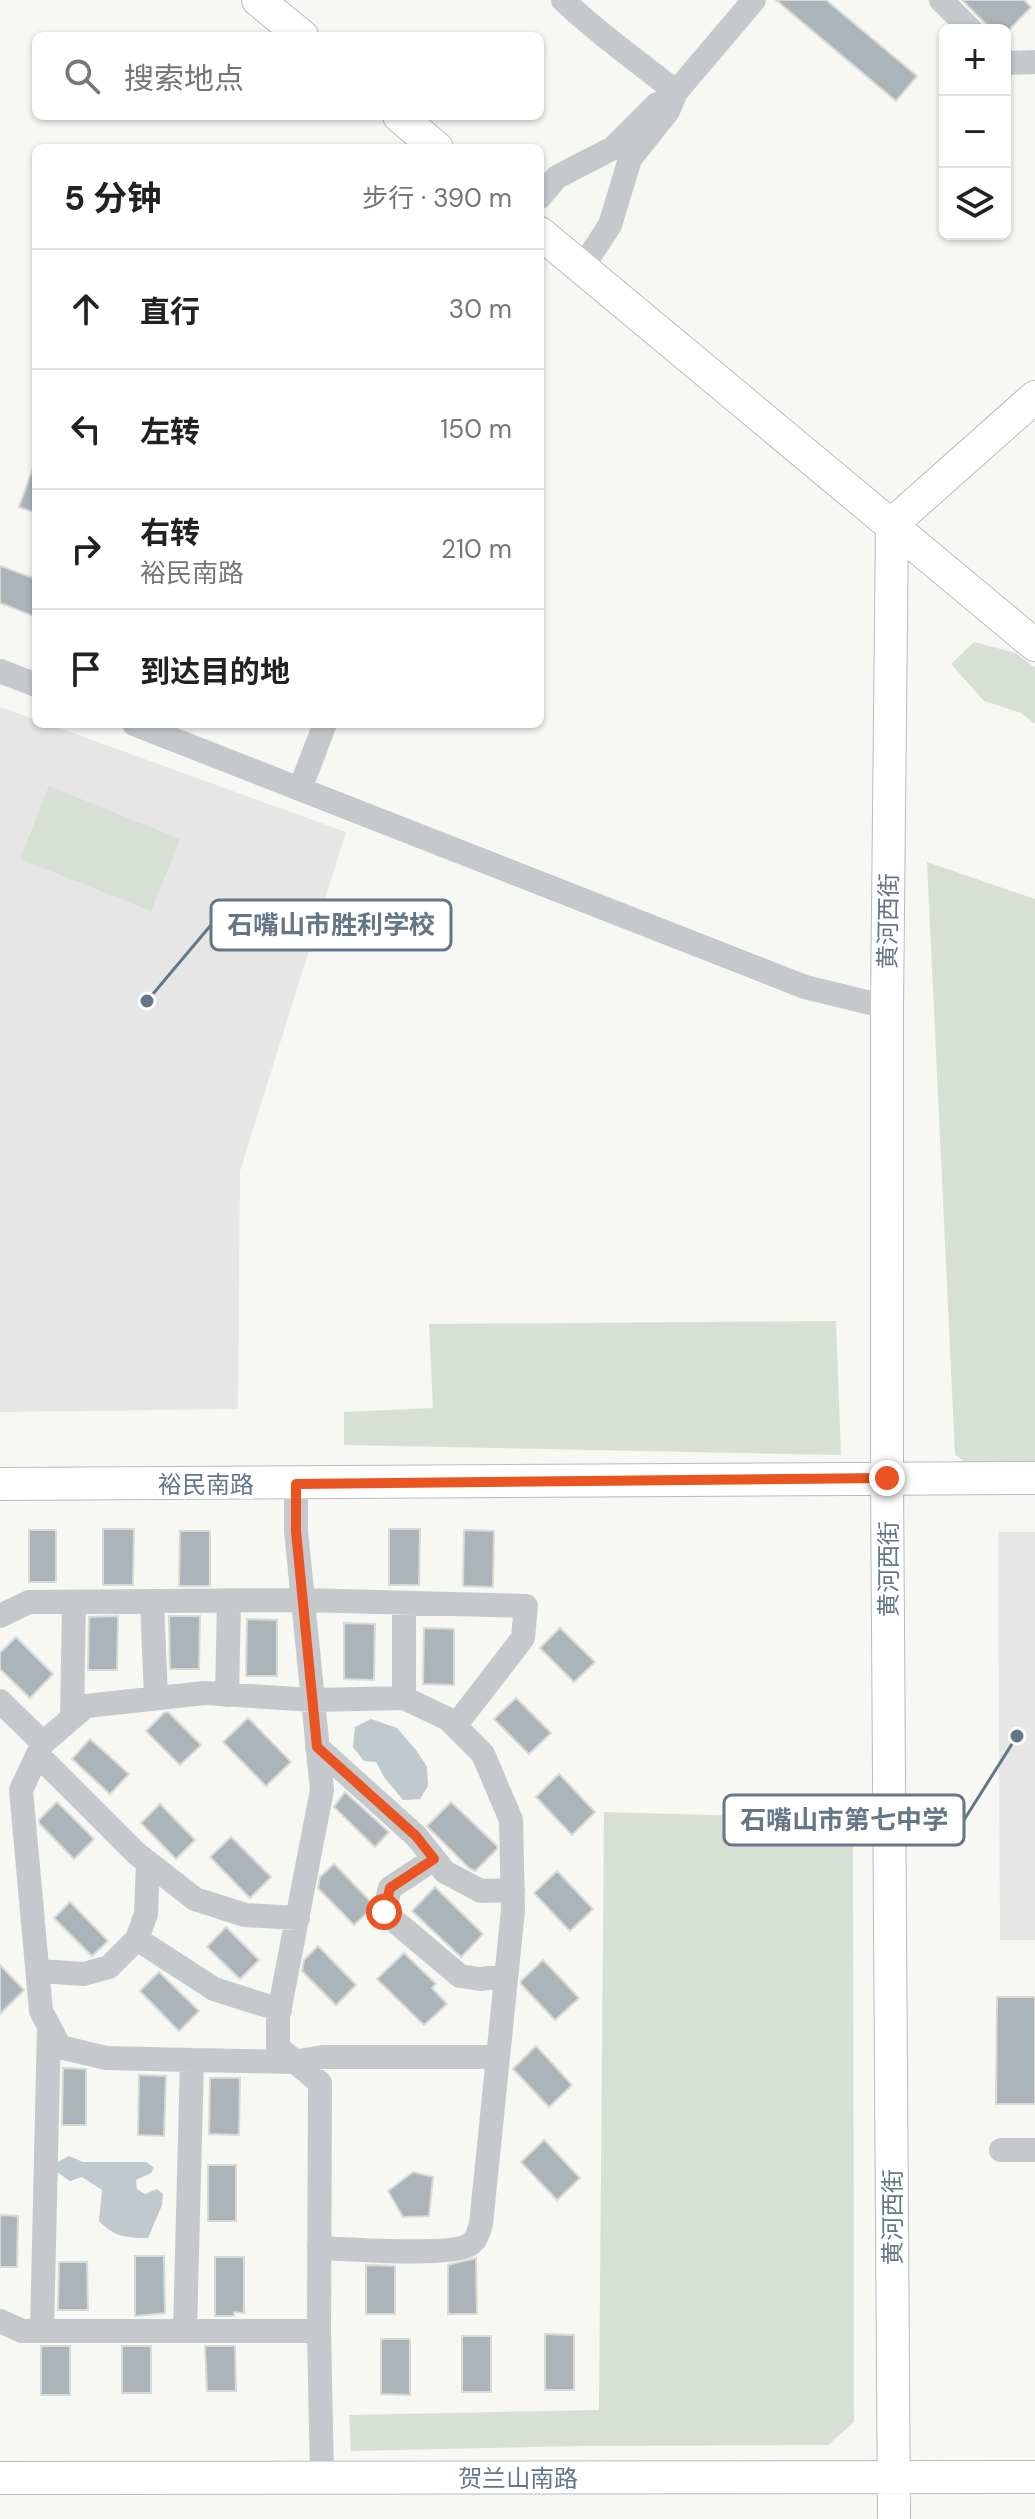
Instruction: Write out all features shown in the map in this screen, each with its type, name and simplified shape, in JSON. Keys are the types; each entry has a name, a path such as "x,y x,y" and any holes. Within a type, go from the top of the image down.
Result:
{"street":[{"path":"258,0 297,32"},
{"path":"563,0 590,26 676,92"},
{"path":"582,268 610,225 630,159 668,111 676,92 754,0"},
{"path":"941,0 965,24"},
{"path":"1011,63 1035,62"},
{"path":"544,192 557,177 613,148 659,102 676,92"},
{"path":"404,120 432,144"},
{"path":"544,236 1035,645"},
{"path":"892,524 1035,397"},
{"name":"黄河西街","path":"892,524 887,1007 887,1478 894,2519"},
{"path":"0,671 32,683"},
{"path":"144,728 805,987 887,1007"},
{"path":"300,789 323,728"},
{"name":"裕民南路","path":"0,1484 1035,1478"},
{"path":"296,1484 296,1531 322,1790 280,2010 278,2047 320,2083 322,2478"},
{"path":"0,1616 29,1602 303,1600 526,1606 523,1638 455,1726"},
{"path":"152,1601 156,1698"},
{"path":"227,1695 229,1601"},
{"path":"72,1718 74,1602"},
{"path":"404,1603 404,1698"},
{"path":"319,2248 411,2252 466,2247 476,2239 481,2224 513,1910 511,1820 483,1754 448,1719 404,1698 313,1700 205,1693 86,1706 40,1749 21,1790 41,2011 60,2047 106,2058 192,2060 293,2062 323,2057 497,2057"},
{"path":"0,1701 136,1853 195,1899 245,1915 298,1918"},
{"path":"317,1747 416,1836 445,1872 481,1891 513,1890"},
{"path":"434,1859 390,1888 384,1912 460,1976 480,1979 506,1976"},
{"path":"38,1971 84,1974 109,1967 137,1939 146,1914 148,1862"},
{"path":"137,1939 214,1989 280,2010"},
{"path":"42,2330 49,2026"},
{"path":"185,2331 192,2060"},
{"path":"1001,2150 1035,2150"},
{"path":"0,2321 22,2331 319,2331"},
{"name":"贺兰山南路","path":"0,2478 1035,2477"}],"shaded area":[{"path":"974,642 1016,653 1035,668 1035,724 1021,713 984,701 951,664"},
{"path":"0,707 32,719 32,728 59,728 346,832 240,1171 238,1409 0,1412"},
{"path":"49,786 180,839 151,911 20,859"},
{"path":"927,862 1035,899 1035,1476 983,1474 955,1455"},
{"path":"836,1321 841,1455 344,1445 344,1412 433,1408 429,1324"},
{"path":"998,1532 1035,1532 1035,1940 1000,1940"},
{"path":"371,1719 397,1728 427,1767 428,1786 420,1799 403,1800 376,1762 364,1761 353,1747 355,1727"},
{"path":"604,1812 853,1819 854,2422 828,2445 351,2451 349,2415 599,2410"},
{"path":"69,2156 83,2162 146,2162 154,2168 151,2173 136,2180 137,2189 145,2194 157,2189 163,2194 162,2205 148,2238 121,2236 99,2221 102,2190 82,2177 70,2181 54,2170 56,2163"}],"building":[{"path":"776,0 826,0 917,76 896,101"},
{"path":"962,0 1024,0 1031,7 1011,28 1011,24 986,24"},
{"path":"32,471 32,512 19,507"},
{"path":"0,566 32,578 32,615 0,603"},
{"path":"103,1529 134,1529 133,1585 103,1585"},
{"path":"389,1529 420,1529 419,1585 389,1585"},
{"path":"29,1530 56,1530 56,1582 29,1582"},
{"path":"464,1530 494,1531 493,1587 463,1586"},
{"path":"180,1531 210,1531 210,1586 179,1586"},
{"path":"118,1616 117,1670 88,1670 89,1617"},
{"path":"169,1616 200,1616 199,1669 170,1669"},
{"path":"247,1619 277,1620 277,1676 246,1676"},
{"path":"344,1623 375,1624 374,1680 344,1679"},
{"path":"424,1628 454,1629 454,1685 423,1684"},
{"path":"560,1628 595,1662 574,1682 540,1648"},
{"path":"16,1637 53,1674 30,1698 0,1669 0,1653"},
{"path":"516,1698 551,1733 529,1754 494,1719"},
{"path":"168,1712 201,1745 180,1765 146,1731"},
{"path":"248,1718 291,1762 266,1786 223,1742"},
{"path":"90,1739 129,1774 110,1794 72,1759"},
{"path":"559,1774 595,1812 572,1835 536,1797"},
{"path":"345,1792 389,1832 375,1847 334,1807"},
{"path":"57,1802 94,1839 74,1859 39,1823"},
{"path":"451,1802 497,1846 475,1871 427,1826"},
{"path":"160,1804 195,1840 176,1859 141,1823"},
{"path":"231,1837 271,1877 250,1898 210,1857"},
{"path":"334,1864 371,1902 369,1911 354,1925 318,1888 320,1877"},
{"path":"557,1871 593,1909 570,1931 534,1893"},
{"path":"435,1887 483,1934 461,1957 412,1911"},
{"path":"70,1902 108,1941 92,1956 54,1918"},
{"path":"226,1927 259,1960 240,1979 207,1947"},
{"path":"318,1946 356,1985 336,2005 302,1971 304,1960"},
{"path":"404,1953 436,1984 432,1988 447,2004 424,2025 377,1979"},
{"path":"543,1960 579,1998 555,2020 521,1984"},
{"path":"0,1965 24,1990 0,2014"},
{"path":"159,1972 199,2011 179,2031 140,1991"},
{"path":"997,1997 1035,1997 1035,2104 996,2104"},
{"path":"536,2046 572,2085 549,2107 513,2069"},
{"path":"63,2068 86,2069 86,2125 62,2125"},
{"path":"139,2075 166,2076 164,2136 138,2135"},
{"path":"210,2078 240,2078 239,2135 209,2134"},
{"path":"544,2140 580,2178 557,2200 521,2162"},
{"path":"208,2165 236,2165 236,2221 208,2221"},
{"path":"413,2172 433,2177 429,2216 403,2217 388,2191"},
{"path":"0,2215 18,2216 17,2267 0,2267"},
{"path":"135,2256 164,2256 165,2313 135,2316"},
{"path":"215,2257 244,2257 244,2313 215,2316"},
{"path":"476,2258 477,2314 448,2314 448,2265"},
{"path":"59,2262 87,2262 88,2310 58,2310"},
{"path":"366,2265 395,2266 395,2314 366,2314"},
{"path":"545,2334 574,2335 574,2390 545,2390"},
{"path":"462,2336 491,2336 491,2392 462,2392"},
{"path":"381,2339 410,2339 410,2395 381,2394"},
{"path":"41,2346 70,2346 70,2395 41,2395"},
{"path":"122,2346 151,2346 151,2393 122,2393"},
{"path":"205,2346 235,2346 236,2391 207,2391"}],"place":[{"name":"石嘴山市胜利学校","path":"147,1001"},
{"name":"石嘴山市第七中学","path":"1017,1736"}],"route":[{"path":"384,1912 390,1888 434,1859 416,1836 317,1747 296,1531 296,1484 887,1478"}]}
